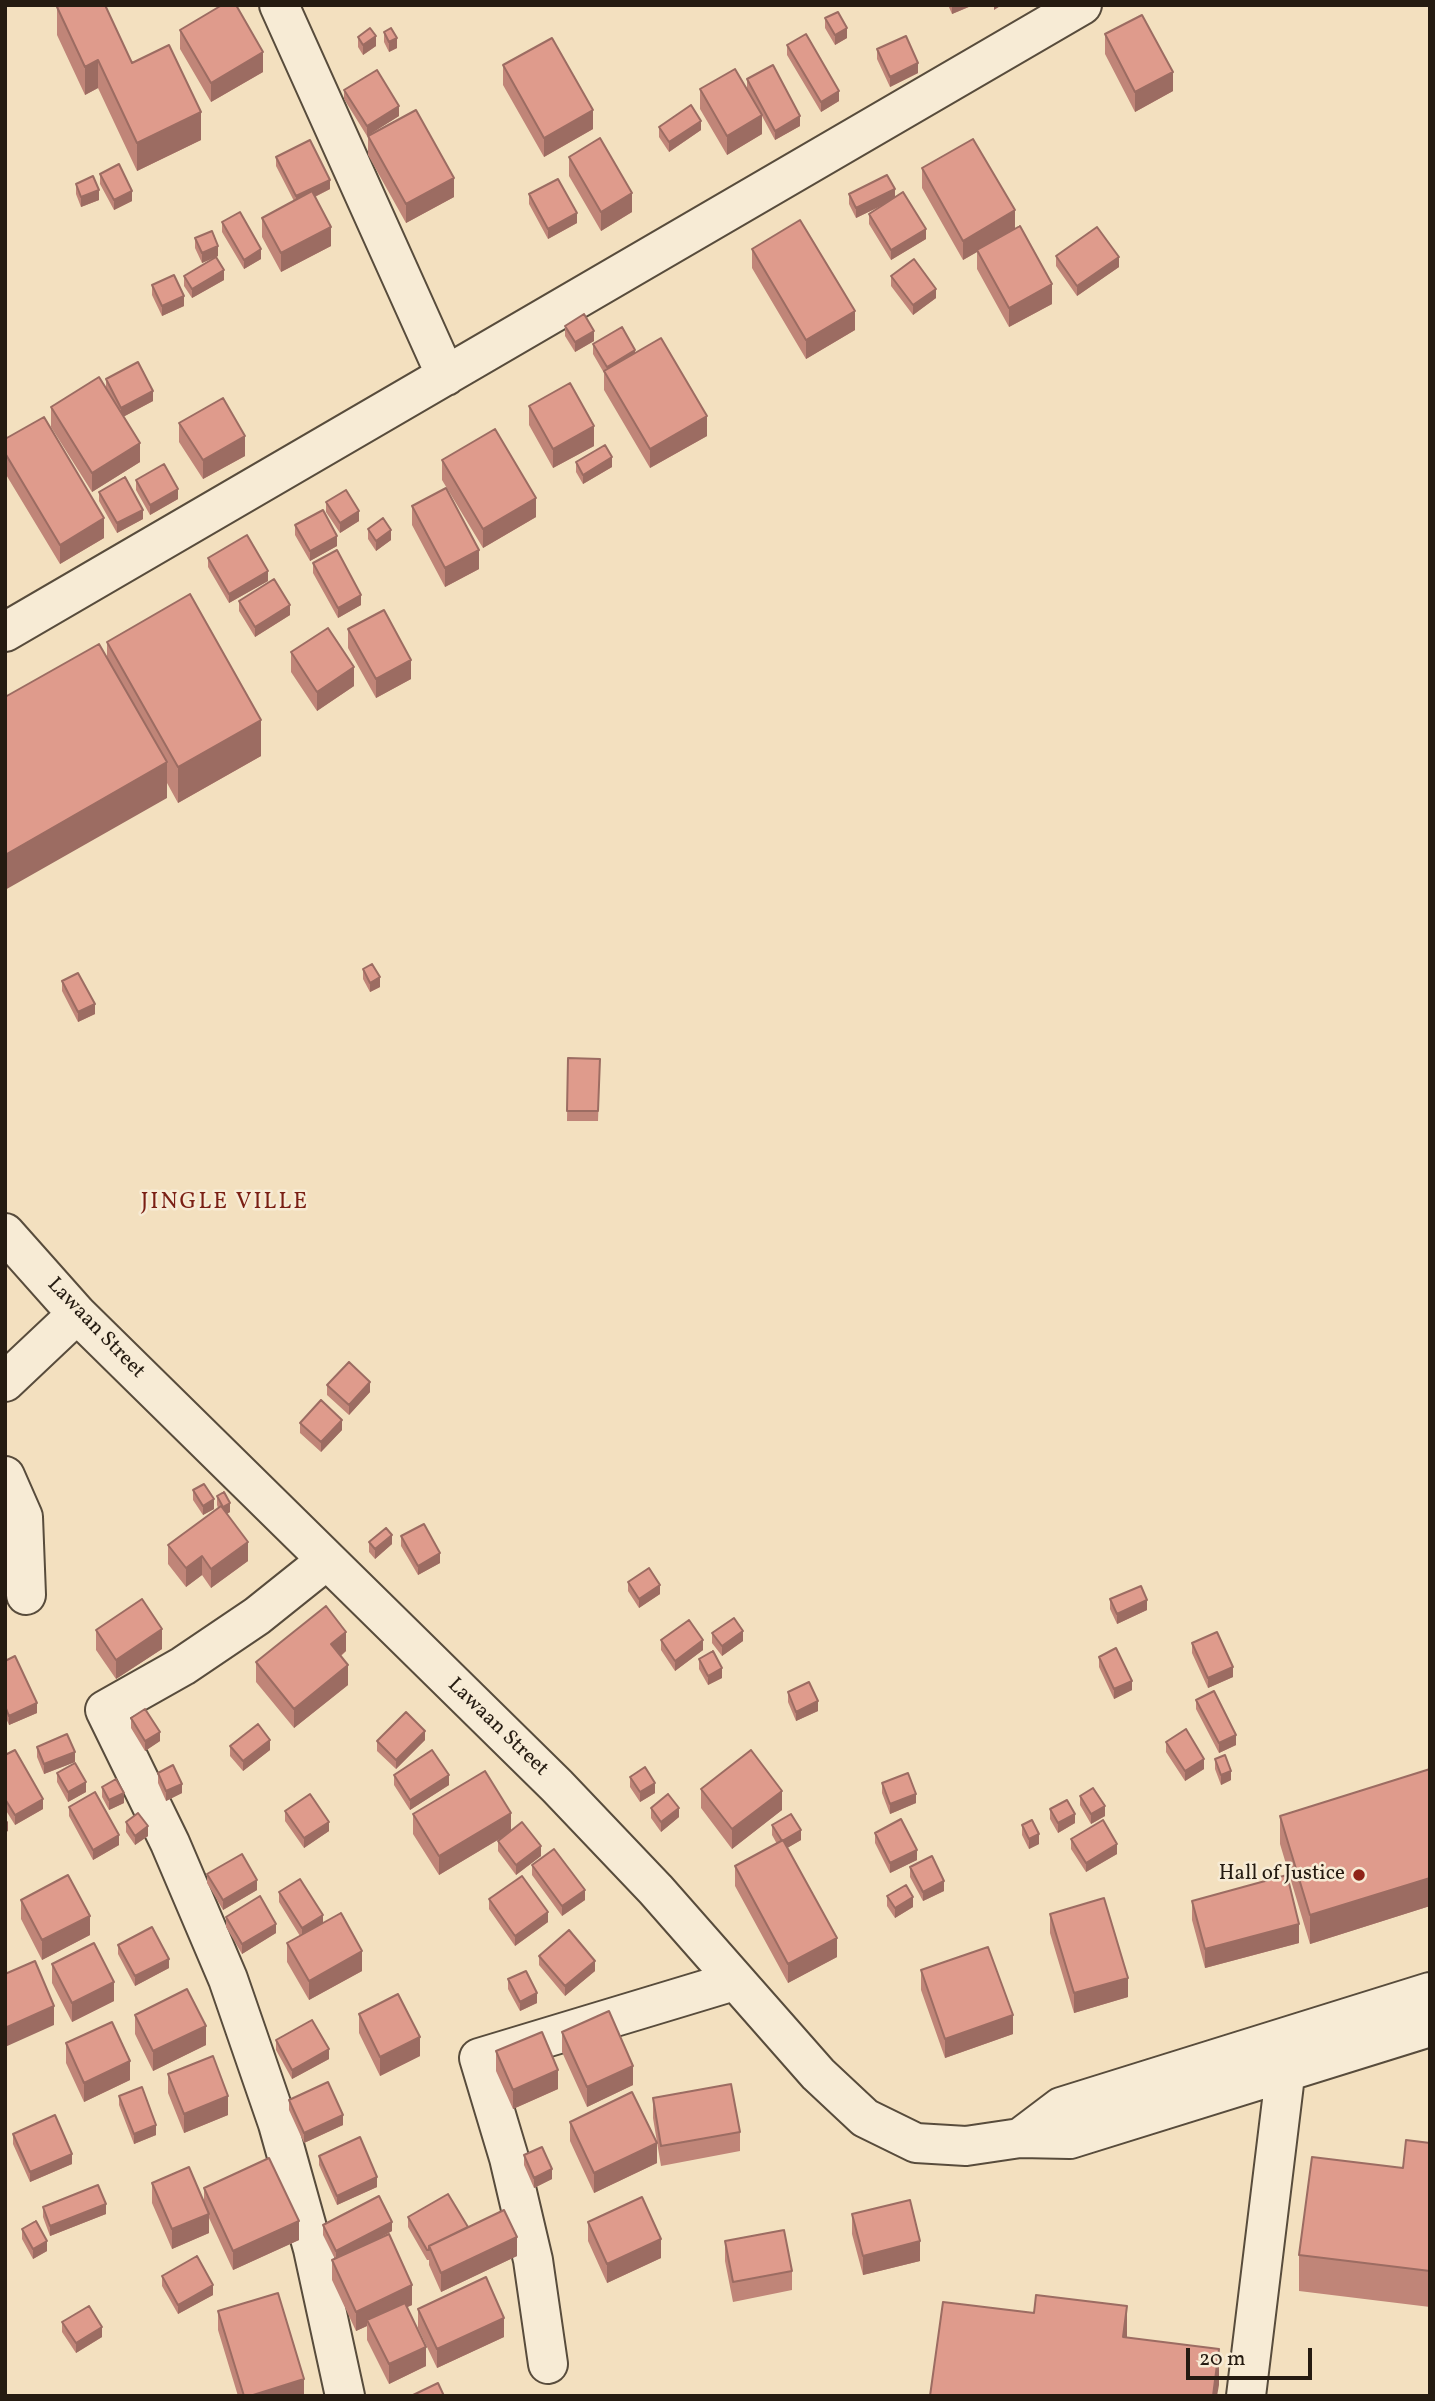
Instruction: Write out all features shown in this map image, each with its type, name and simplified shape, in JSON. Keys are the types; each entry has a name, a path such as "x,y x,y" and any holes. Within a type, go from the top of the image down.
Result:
{"street":[{"path":"279,5 446,376"},
{"path":"5,632 1082,5"},
{"name":"Lawaan Street","path":"5,1233 77,1314 557,1786 656,1890 818,2074 866,2118 916,2143 965,2146 1020,2138 1061,2107 1288,2054"},
{"path":"5,1382 77,1314"},
{"path":"5,1476 23,1517 26,1595"},
{"path":"327,1560 257,1616 183,1667 105,1710 170,1843 228,1979 289,2161 313,2249 345,2396"},
{"path":"548,2364 530,2247 509,2158 479,2058 734,1981"},
{"path":"1288,2054 1430,1992"},
{"path":"1288,2054 1430,2027"},
{"path":"1247,2396 1288,2054"}],"building":[{"path":"105,5 132,63 169,45 201,112 137,143 98,60 85,67 57,7"},
{"path":"222,5 236,5 263,52 211,83 180,30"},
{"path":"838,12 847,28 835,35 825,18"},
{"path":"1142,15 1173,72 1135,92 1105,34"},
{"path":"370,28 376,36 363,45 358,37"},
{"path":"391,28 397,38 389,42 384,32"},
{"path":"806,34 839,91 821,102 787,45"},
{"path":"906,36 918,63 890,77 877,49"},
{"path":"552,38 593,110 544,138 503,65"},
{"path":"773,65 800,116 775,131 747,79"},
{"path":"735,69 762,115 727,136 700,89"},
{"path":"377,70 399,106 367,126 344,90"},
{"path":"691,105 701,121 669,142 659,127"},
{"path":"416,110 454,178 406,204 368,136"},
{"path":"600,138 632,193 601,212 569,157"},
{"path":"973,139 1015,210 963,241 922,168"},
{"path":"310,140 330,180 296,196 276,157"},
{"path":"119,164 132,191 114,200 100,174"},
{"path":"887,175 895,189 856,208 849,194"},
{"path":"93,176 99,190 81,197 76,184"},
{"path":"558,179 577,213 548,229 529,194"},
{"path":"312,191 331,227 281,253 262,218"},
{"path":"903,192 926,229 891,250 869,214"},
{"path":"240,212 261,249 244,260 222,222"},
{"path":"800,220 855,311 806,340 752,249"},
{"path":"1020,226 1052,284 1009,308 977,250"},
{"path":"1097,227 1119,257 1077,286 1056,256"},
{"path":"212,231 218,246 202,253 195,238"},
{"path":"216,257 224,270 192,289 184,276"},
{"path":"914,259 936,289 913,305 891,276"},
{"path":"174,275 184,296 162,306 152,285"},
{"path":"584,314 594,331 575,342 565,326"},
{"path":"622,327 635,350 607,367 593,344"},
{"path":"661,338 707,416 650,449 604,371"},
{"path":"138,362 153,391 121,408 106,379"},
{"path":"99,377 140,443 92,473 51,407"},
{"path":"570,383 594,426 553,449 529,406"},
{"path":"223,398 245,436 203,460 179,423"},
{"path":"44,417 104,518 60,545 5,453 5,439"},
{"path":"495,429 536,498 483,529 442,460"},
{"path":"605,445 612,457 583,475 576,462"},
{"path":"164,464 178,489 150,505 136,480"},
{"path":"125,477 143,510 117,523 99,492"},
{"path":"446,488 479,550 445,568 412,506"},
{"path":"346,490 359,511 340,523 326,502"},
{"path":"323,510 337,536 310,551 295,525"},
{"path":"383,518 391,530 376,541 368,529"},
{"path":"247,535 268,571 229,594 208,558"},
{"path":"337,550 361,595 338,608 313,563"},
{"path":"274,579 290,605 255,627 239,601"},
{"path":"190,594 261,720 178,767 107,642"},
{"path":"384,610 411,660 376,679 348,629"},
{"path":"328,628 354,667 317,692 291,652"},
{"path":"99,644 167,762 5,855 5,697"},
{"path":"372,964 380,977 370,983 363,969"},
{"path":"78,973 95,1004 78,1012 62,981"},
{"path":"568,1058 600,1059 598,1111 567,1111"},
{"path":"349,1362 370,1382 349,1405 327,1385"},
{"path":"321,1400 342,1420 321,1442 300,1423"},
{"path":"204,1484 214,1499 203,1506 193,1490"},
{"path":"224,1492 230,1503 223,1507 217,1496"},
{"path":"221,1506 248,1542 211,1569 202,1556 186,1568 168,1545"},
{"path":"424,1524 440,1553 418,1566 401,1536"},
{"path":"386,1528 392,1535 375,1549 369,1542"},
{"path":"649,1568 660,1585 639,1599 628,1582"},
{"path":"1141,1586 1147,1600 1117,1614 1110,1599"},
{"path":"142,1599 162,1629 116,1660 96,1630"},
{"path":"326,1606 346,1632 331,1644 348,1665 294,1709 256,1662"},
{"path":"734,1618 743,1631 722,1646 712,1633"},
{"path":"689,1620 703,1640 675,1661 661,1640"},
{"path":"1217,1632 1233,1667 1208,1678 1192,1643"},
{"path":"1116,1648 1132,1681 1114,1689 1099,1657"},
{"path":"713,1651 722,1668 708,1676 699,1659"},
{"path":"15,1656 37,1703 9,1716 5,1706 5,1661"},
{"path":"809,1682 818,1701 796,1712 788,1692"},
{"path":"1214,1691 1236,1735 1219,1743 1196,1700"},
{"path":"145,1709 160,1732 145,1741 131,1718"},
{"path":"406,1712 425,1731 396,1760 377,1741"},
{"path":"258,1724 270,1740 243,1761 230,1746"},
{"path":"1186,1729 1204,1759 1185,1771 1166,1742"},
{"path":"67,1734 75,1752 44,1764 37,1747"},
{"path":"15,1750 43,1799 15,1815 5,1799 5,1755"},
{"path":"432,1750 449,1775 410,1800 394,1775"},
{"path":"751,1750 782,1791 732,1829 701,1789"},
{"path":"1225,1755 1231,1771 1221,1775 1215,1759"},
{"path":"75,1763 86,1782 68,1792 57,1773"},
{"path":"173,1765 182,1784 166,1791 158,1773"},
{"path":"645,1767 655,1783 640,1792 630,1777"},
{"name":"Hall of Justice","path":"1430,1769 1430,1878 1310,1915 1280,1816"},
{"path":"485,1771 511,1813 439,1856 413,1814"},
{"path":"908,1773 916,1794 890,1804 882,1783"},
{"path":"116,1779 124,1793 109,1800 102,1787"},
{"path":"1093,1788 1105,1806 1091,1814 1080,1796"},
{"path":"95,1792 119,1835 93,1850 69,1807"},
{"path":"310,1794 329,1822 304,1838 285,1811"},
{"path":"668,1794 679,1808 661,1822 651,1808"},
{"path":"1067,1800 1075,1814 1058,1823 1050,1809"},
{"path":"138,1813 148,1826 135,1836 126,1822"},
{"path":"791,1814 801,1830 782,1841 772,1825"},
{"path":"901,1819 917,1850 890,1863 875,1833"},
{"path":"1032,1820 1039,1834 1029,1839 1022,1825"},
{"path":"1103,1820 1117,1844 1086,1863 1071,1839"},
{"path":"522,1822 541,1846 516,1865 498,1841"},
{"path":"783,1840 837,1938 788,1964 735,1866"},
{"path":"554,1849 585,1890 562,1906 532,1865"},
{"path":"242,1854 257,1880 223,1900 207,1874"},
{"path":"932,1856 944,1881 923,1892 910,1867"},
{"path":"68,1875 90,1916 42,1940 21,1900"},
{"path":"1287,1875 1299,1924 1205,1949 1192,1901"},
{"path":"522,1876 548,1912 515,1936 489,1899"},
{"path":"300,1879 323,1915 302,1928 279,1892"},
{"path":"906,1885 913,1897 895,1908 887,1896"},
{"path":"260,1896 276,1924 242,1944 226,1917"},
{"path":"1104,1898 1128,1978 1074,1993 1050,1914"},
{"path":"341,1913 362,1951 309,1981 287,1943"},
{"path":"152,1927 169,1959 135,1976 118,1945"},
{"path":"569,1930 595,1961 565,1986 539,1956"},
{"path":"94,1943 114,1982 72,2003 52,1964"},
{"path":"988,1947 1013,2015 945,2039 921,1970"},
{"path":"35,1961 54,2006 5,2028 5,1974"},
{"path":"526,1971 537,1993 520,2002 508,1979"},
{"path":"187,1989 206,2026 153,2051 135,2015"},
{"path":"398,1994 420,2037 380,2057 359,2014"},
{"path":"609,2011 633,2066 587,2087 562,2032"},
{"path":"312,2020 329,2049 292,2070 276,2040"},
{"path":"112,2022 130,2061 84,2083 66,2043"},
{"path":"542,2032 558,2070 513,2090 496,2051"},
{"path":"213,2056 228,2096 184,2114 168,2074"},
{"path":"328,2082 343,2115 304,2133 289,2100"},
{"path":"731,2084 740,2132 661,2146 653,2098"},
{"path":"142,2087 156,2125 134,2134 119,2096"},
{"path":"632,2092 657,2143 594,2173 570,2122"},
{"path":"55,2115 72,2154 30,2172 13,2134"},
{"path":"360,2137 377,2177 337,2196 319,2156"},
{"path":"1406,2140 1430,2143 1430,2271 1299,2255 1312,2157 1403,2168"},
{"path":"542,2147 552,2169 534,2178 524,2155"},
{"path":"269,2158 299,2221 233,2251 204,2188"},
{"path":"189,2167 209,2214 172,2229 152,2183"},
{"path":"98,2185 106,2204 50,2226 43,2207"},
{"path":"448,2194 468,2227 429,2246 427,2250 408,2217"},
{"path":"379,2196 392,2222 336,2251 323,2225"},
{"path":"642,2197 661,2239 607,2264 588,2222"},
{"path":"910,2200 920,2241 863,2256 852,2214"},
{"path":"504,2210 517,2237 441,2273 429,2246"},
{"path":"36,2221 47,2241 33,2249 22,2229"},
{"path":"784,2230 792,2271 733,2282 725,2241"},
{"path":"389,2234 412,2285 356,2312 332,2260"},
{"path":"197,2256 213,2285 178,2305 162,2276"},
{"path":"486,2277 504,2318 437,2349 418,2309"},
{"path":"278,2293 304,2379 244,2396 218,2311"},
{"path":"1036,2295 1127,2306 1123,2337 1219,2349 1213,2396 930,2396 943,2302 1034,2313"},
{"path":"405,2303 426,2347 389,2364 367,2320"},
{"path":"89,2306 102,2327 76,2343 62,2322"},
{"path":"438,2383 444,2396 411,2396"}],"place":[{"name":"Hall of Justice","path":"1359,1875"}],"district":[{"name":"JINGLE VILLE","path":"225,1204"}]}
